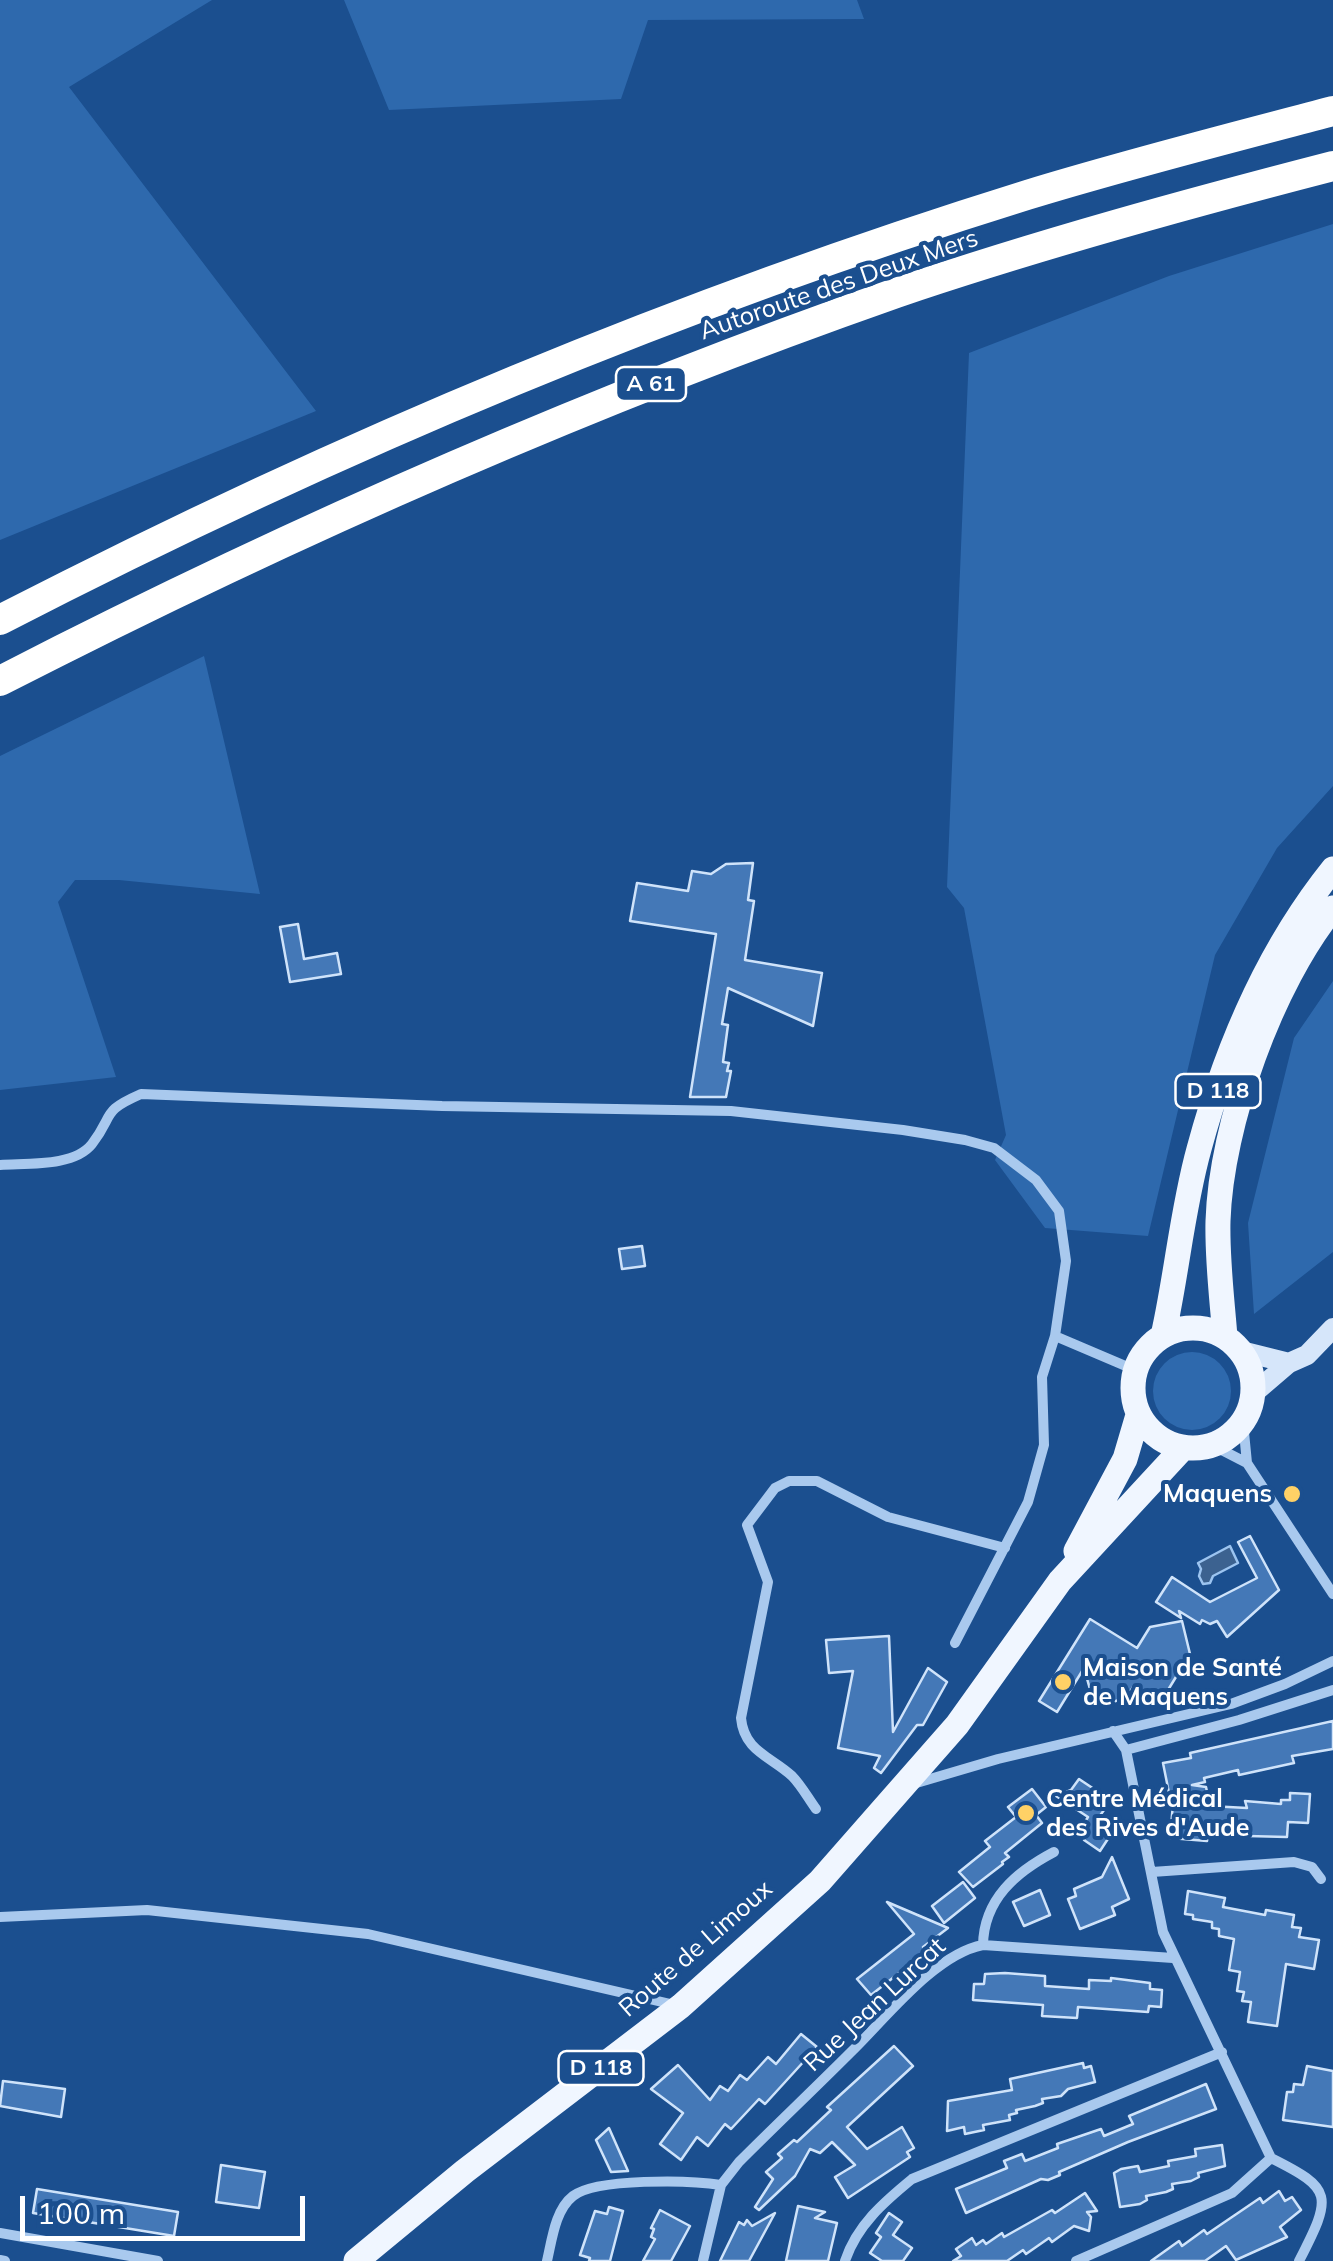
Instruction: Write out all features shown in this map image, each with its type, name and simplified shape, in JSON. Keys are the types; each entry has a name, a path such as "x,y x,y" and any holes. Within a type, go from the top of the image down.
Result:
{"highway":[{"name":"Autoroute des Deux Mers","path":"0,620 189,526 368,444 699,307 1028,195 1333,111"},
{"name":"Autoroute des Deux Mers","path":"0,681 212,574 388,493 723,356 898,293 1048,245 1333,166"}],"main road":[{"name":"D 118","path":"1163,1336 1198,1150 1242,1020 1300,910 1333,869"},
{"name":"D 118","path":"1233,1344 1218,1220 1226,1158 1246,1075 1276,1005 1320,924 1333,908"},
{"path":"1254,1393 1289,1362 1307,1355 1333,1328"},
{"path":"1233,1344 1252,1371 1254,1393 1243,1422 1228,1438 1212,1445 1183,1448 1156,1437 1138,1415 1132,1393 1135,1370 1144,1352 1163,1336 1181,1329 1204,1329 1233,1344 1289,1362"},
{"name":"D 118","path":"1060,1581 1124,1459 1138,1415"},
{"name":"D 118","path":"903,1787 957,1725 1060,1581 1183,1448"},
{"name":"Route de Limoux","path":"356,2261 465,2171 681,2006 836,1864 903,1787"}],"street":[{"path":"0,1166 66,1160 90,1147 113,1107 140,1094 731,1112 903,1130 994,1148 1036,1180 1059,1211 1066,1262 1054,1336 1042,1377 1044,1445 1028,1502 955,1644"},
{"path":"1054,1336 1135,1370"},
{"path":"1243,1422 1247,1463 1333,1594"},
{"path":"1212,1445 1247,1463"},
{"path":"816,1809 794,1778 742,1734 741,1718 768,1582 747,1526 775,1488 789,1481 817,1482 888,1517 1005,1548"},
{"path":"903,1787 1232,1704 1333,1661"},
{"path":"1126,1750 1333,1690"},
{"path":"1113,1731 1126,1750 1163,1932 1174,1958 1271,2158 1313,2174 1326,2188 1328,2204 1299,2261"},
{"path":"983,1945 983,1922 994,1900 1031,1864 1054,1852"},
{"path":"1152,1872 1294,1862 1312,1867 1321,1878"},
{"path":"0,1917 147,1910 368,1934 681,2006"},
{"name":"Rue Jean Lurcat","path":"703,2261 721,2184 776,2124 933,1972 968,1948 983,1945 1174,1958"},
{"path":"846,2261 850,2246 874,2210 912,2178 1222,2052"},
{"path":"1076,2261 1232,2193 1271,2158"},
{"path":"546,2261 559,2215 570,2197 592,2185 696,2181 721,2184"},
{"path":"0,2233 158,2261"}],"shaded area":[{"path":"0,0 212,0 69,87 316,411 0,540"},
{"path":"344,0 857,0 864,19 648,20 621,99 389,110"},
{"path":"1333,224 1333,786 1277,848 1215,955 1148,1236 1045,1228 995,1160 1006,1135 964,908 947,887 969,353 1169,276"},
{"path":"204,656 260,894 119,880 75,880 58,902 116,1077 0,1090 0,756"},
{"path":"1333,981 1333,1252 1254,1314 1248,1223 1294,1038"},
{"path":"1192,1352 1220,1363 1231,1391 1220,1419 1192,1430 1164,1419 1153,1391 1164,1363"},
{"path":"1230,1546 1238,1563 1203,1584 1198,1563"}],"building":[{"path":"753,863 748,900 754,901 745,960 822,973 813,1026 728,988 722,1024 728,1025 723,1062 729,1063 727,1071 731,1071 726,1097 690,1097 716,934 630,921 637,883 688,891 692,871 711,874 726,864"},
{"path":"298,924 304,959 337,953 341,974 290,982 280,927"},
{"path":"642,1246 645,1266 622,1269 619,1249"},
{"path":"1250,1536 1279,1590 1227,1637 1217,1621 1210,1624 1202,1620 1200,1624 1179,1611 1181,1618 1156,1602 1172,1577 1210,1602 1257,1578 1238,1542"},
{"path":"1090,1619 1137,1648 1150,1627 1182,1621 1190,1654 1168,1690 1144,1695 1133,1687 1126,1698 1095,1707 1084,1668 1057,1712 1039,1701"},
{"path":"889,1636 893,1732 928,1668 947,1682 923,1725 917,1725 881,1773 874,1768 880,1756 838,1748 853,1671 829,1673 826,1640"},
{"path":"1333,1721 1333,1749 1292,1756 1294,1763 1239,1775 1238,1770 1192,1785 1206,1787 1210,1806 1247,1808 1245,1801 1281,1804 1281,1800 1290,1800 1290,1793 1310,1794 1308,1823 1288,1822 1287,1837 1208,1835 1207,1841 1170,1838 1174,1792 1169,1793 1163,1763 1191,1758 1190,1753"},
{"path":"1079,1779 1109,1803 1099,1817 1115,1828 1100,1851 1084,1840 1087,1835 1080,1830 1088,1817 1056,1796 1071,1790"},
{"path":"1032,1789 1046,1807 1036,1815 1042,1823 1005,1853 1009,1857 1003,1864 973,1887 959,1872 990,1847 985,1841 1016,1817 1008,1807"},
{"path":"1112,1857 1129,1899 1112,1907 1115,1915 1080,1929 1068,1899 1076,1896 1074,1889 1102,1877"},
{"path":"963,1882 975,1898 944,1923 932,1906"},
{"path":"1040,1890 1050,1915 1024,1926 1013,1902"},
{"path":"1188,1891 1225,1898 1223,1907 1265,1915 1266,1910 1294,1915 1292,1927 1301,1928 1299,1937 1319,1940 1314,1969 1286,1964 1277,2026 1248,2022 1251,2002 1242,2001 1244,1992 1237,1991 1240,1972 1229,1970 1234,1939 1219,1936 1219,1929 1212,1928 1212,1922 1185,1914"},
{"path":"887,1902 948,1928 923,1947 926,1952 871,1995 857,1979 914,1934"},
{"path":"985,1974 1045,1976 1045,1986 1089,1989 1089,1980 1111,1978 1150,1983 1150,1989 1162,1990 1161,2007 1149,2006 1148,2012 1078,2007 1077,2018 1042,2016 1043,2005 973,2000 974,1984 984,1984"},
{"path":"801,2034 817,2047 765,2104 759,2099 731,2129 725,2124 708,2146 697,2137 681,2160 660,2144 683,2113 651,2089 678,2065 710,2100 720,2086 728,2091 740,2075 747,2080 768,2057 776,2064"},
{"path":"894,2046 913,2066 847,2127 867,2149 902,2127 914,2148 907,2152 910,2157 848,2198 835,2177 855,2165 832,2142 820,2153 810,2149 795,2176 759,2210 755,2207 773,2179 766,2172 782,2158 778,2154 794,2140 797,2142 831,2110 827,2107"},
{"path":"1083,2063 1084,2068 1091,2066 1095,2082 1016,2110 1017,2113 1009,2115 1010,2120 983,2125 984,2130 965,2134 964,2127 947,2131 948,2101 1012,2090 1010,2079"},
{"path":"1307,2066 1333,2071 1333,2127 1283,2120 1287,2092 1293,2092 1294,2084 1303,2085"},
{"path":"3,2081 65,2089 61,2117 0,2106"},
{"path":"1206,2084 1216,2109 1128,2142 966,2213 956,2189 1007,2168 1004,2161 1022,2154 1025,2161 1058,2148 1057,2144 1101,2129 1104,2136 1133,2124 1129,2116"},
{"path":"609,2128 628,2171 611,2172 596,2140"},
{"path":"1222,2145 1225,2166 1198,2173 1199,2177 1191,2181 1172,2184 1173,2189 1146,2196 1147,2200 1140,2204 1120,2207 1114,2173 1138,2166 1140,2172 1169,2166 1168,2161 1196,2156 1195,2149"},
{"path":"221,2165 265,2172 259,2208 216,2202"},
{"path":"37,2189 178,2212 174,2236 33,2213"},
{"path":"1279,2191 1285,2201 1292,2197 1301,2210 1280,2227 1287,2237 1236,2260 1226,2246 1205,2261 1151,2261 1179,2241 1182,2246 1204,2230 1207,2234 1260,2198 1263,2203"},
{"path":"1085,2193 1097,2211 1087,2212 1091,2217 1089,2231 1074,2226 1052,2242 1049,2238 1007,2261 953,2261 961,2256 956,2249 972,2238 976,2245 983,2240 986,2244 1002,2233 1004,2237 1052,2210 1055,2213"},
{"path":"798,2206 825,2212 815,2218 837,2223 828,2261 786,2261"},
{"path":"609,2207 623,2211 610,2261 589,2261 590,2258 580,2255 595,2211 607,2214"},
{"path":"660,2210 690,2226 671,2261 643,2261 655,2239 651,2237 651,2228"},
{"path":"775,2213 749,2261 720,2261 739,2222 744,2225 747,2220 752,2226"},
{"path":"889,2213 902,2222 893,2235 912,2248 903,2261 882,2261 870,2253 881,2237 876,2233"}],"place":[{"name":"Maquens","path":"1292,1494"},
{"name":"Maison de Santé de Maquens","path":"1063,1682"},
{"name":"Centre Médical des Rives d'Aude","path":"1026,1813"}]}
